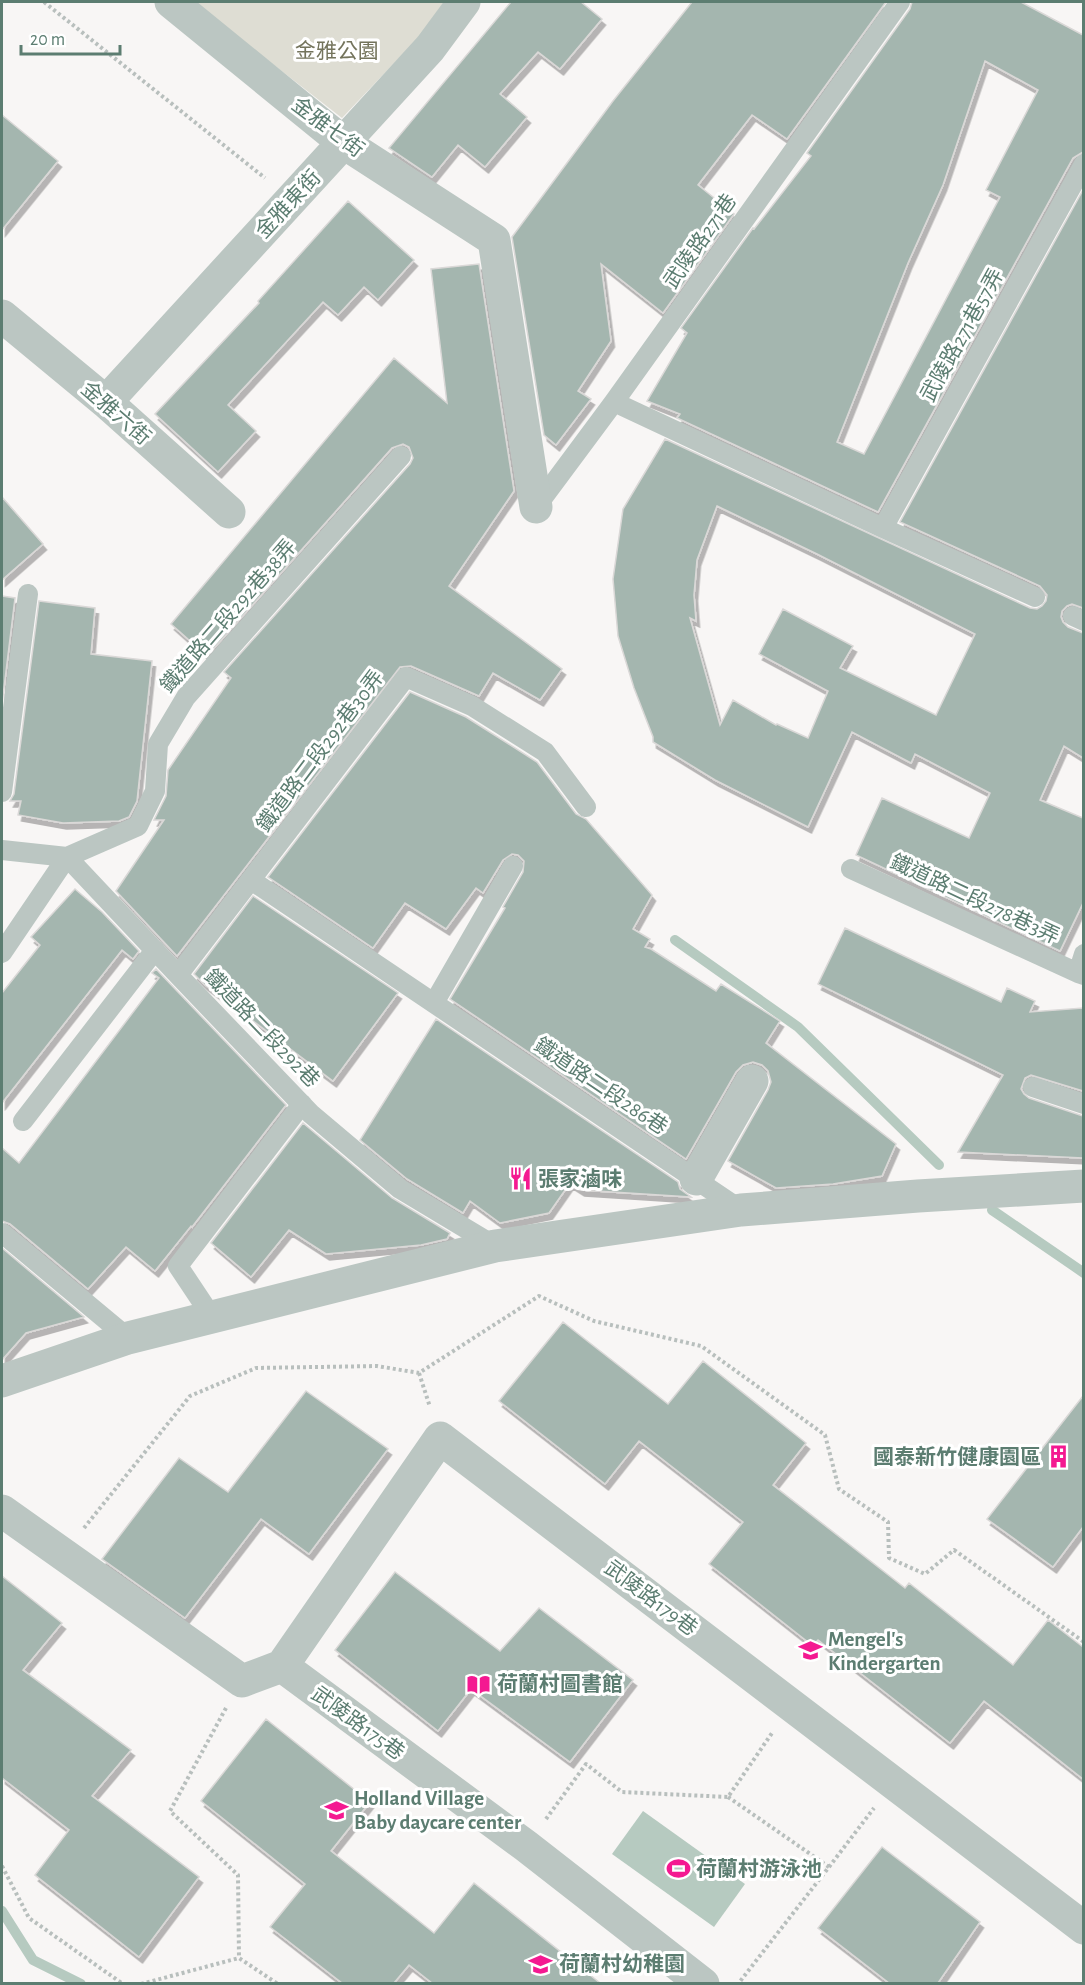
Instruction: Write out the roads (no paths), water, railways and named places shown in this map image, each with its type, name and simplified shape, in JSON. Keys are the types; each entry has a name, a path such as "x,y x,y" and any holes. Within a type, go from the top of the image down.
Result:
{"street":[{"name":"金雅七街","path":"171,2 344,143 494,240 536,507"},
{"name":"金雅東街","path":"106,402 430,48 465,2"},
{"name":"金雅六街","path":"2,316 106,402 229,512"},
{"path":"696,1179 752,1081"},
{"path":"2,1381 128,1338 495,1246 741,1210 1083,1186"},
{"name":"武陵路179巷","path":"282,1666 440,1437 1083,1928"},
{"path":"2,1511 242,1681 282,1666"},
{"name":"武陵路175巷","path":"282,1666 526,1846 703,1983"}],"lane":[{"name":"武陵路271巷","path":"536,507 614,402 900,2"},
{"name":"武陵路271巷57弄","path":"883,528 1083,164"},
{"path":"614,402 1035,597"},
{"name":"鐵道路二段292巷38弄","path":"67,856 138,826 155,791 158,744 186,697 401,456"},
{"path":"2,792 28,594"},
{"name":"鐵道路二段292巷30弄","path":"178,975 406,677 472,706 545,753 586,807"},
{"path":"2,849 67,856 2,953"},
{"name":"鐵道路二段292巷","path":"67,856 302,1104 400,1189 495,1246"},
{"path":"434,1003 513,866"},
{"name":"鐵道路二段278巷3弄","path":"851,869 1082,968"},
{"name":"鐵道路二段286巷","path":"251,880 741,1210"},
{"path":"23,1121 154,950"},
{"path":"1033,1088 1083,1104"},
{"path":"212,1317 178,1266 302,1104"},
{"path":"2,1233 128,1338"}],"waterway":[{"path":"675,940 798,1027 939,1165"},
{"path":"992,1210 1084,1273"},
{"path":"2,1911 33,1960 81,1984"}],"place":[{"name":"張家滷味","path":"520,1179"},
{"name":"國泰新竹健康園區","path":"1059,1457"},
{"name":"Mengel's Kindergarten","path":"810,1651"},
{"name":"荷蘭村圖書館","path":"479,1684"},
{"name":"Holland Village Baby daycare center","path":"336,1810"},
{"name":"荷蘭村游泳池","path":"678,1869"},
{"name":"荷蘭村幼稚園","path":"541,1964"}],"park label":[{"name":"金雅公園","path":"337,51"}]}
